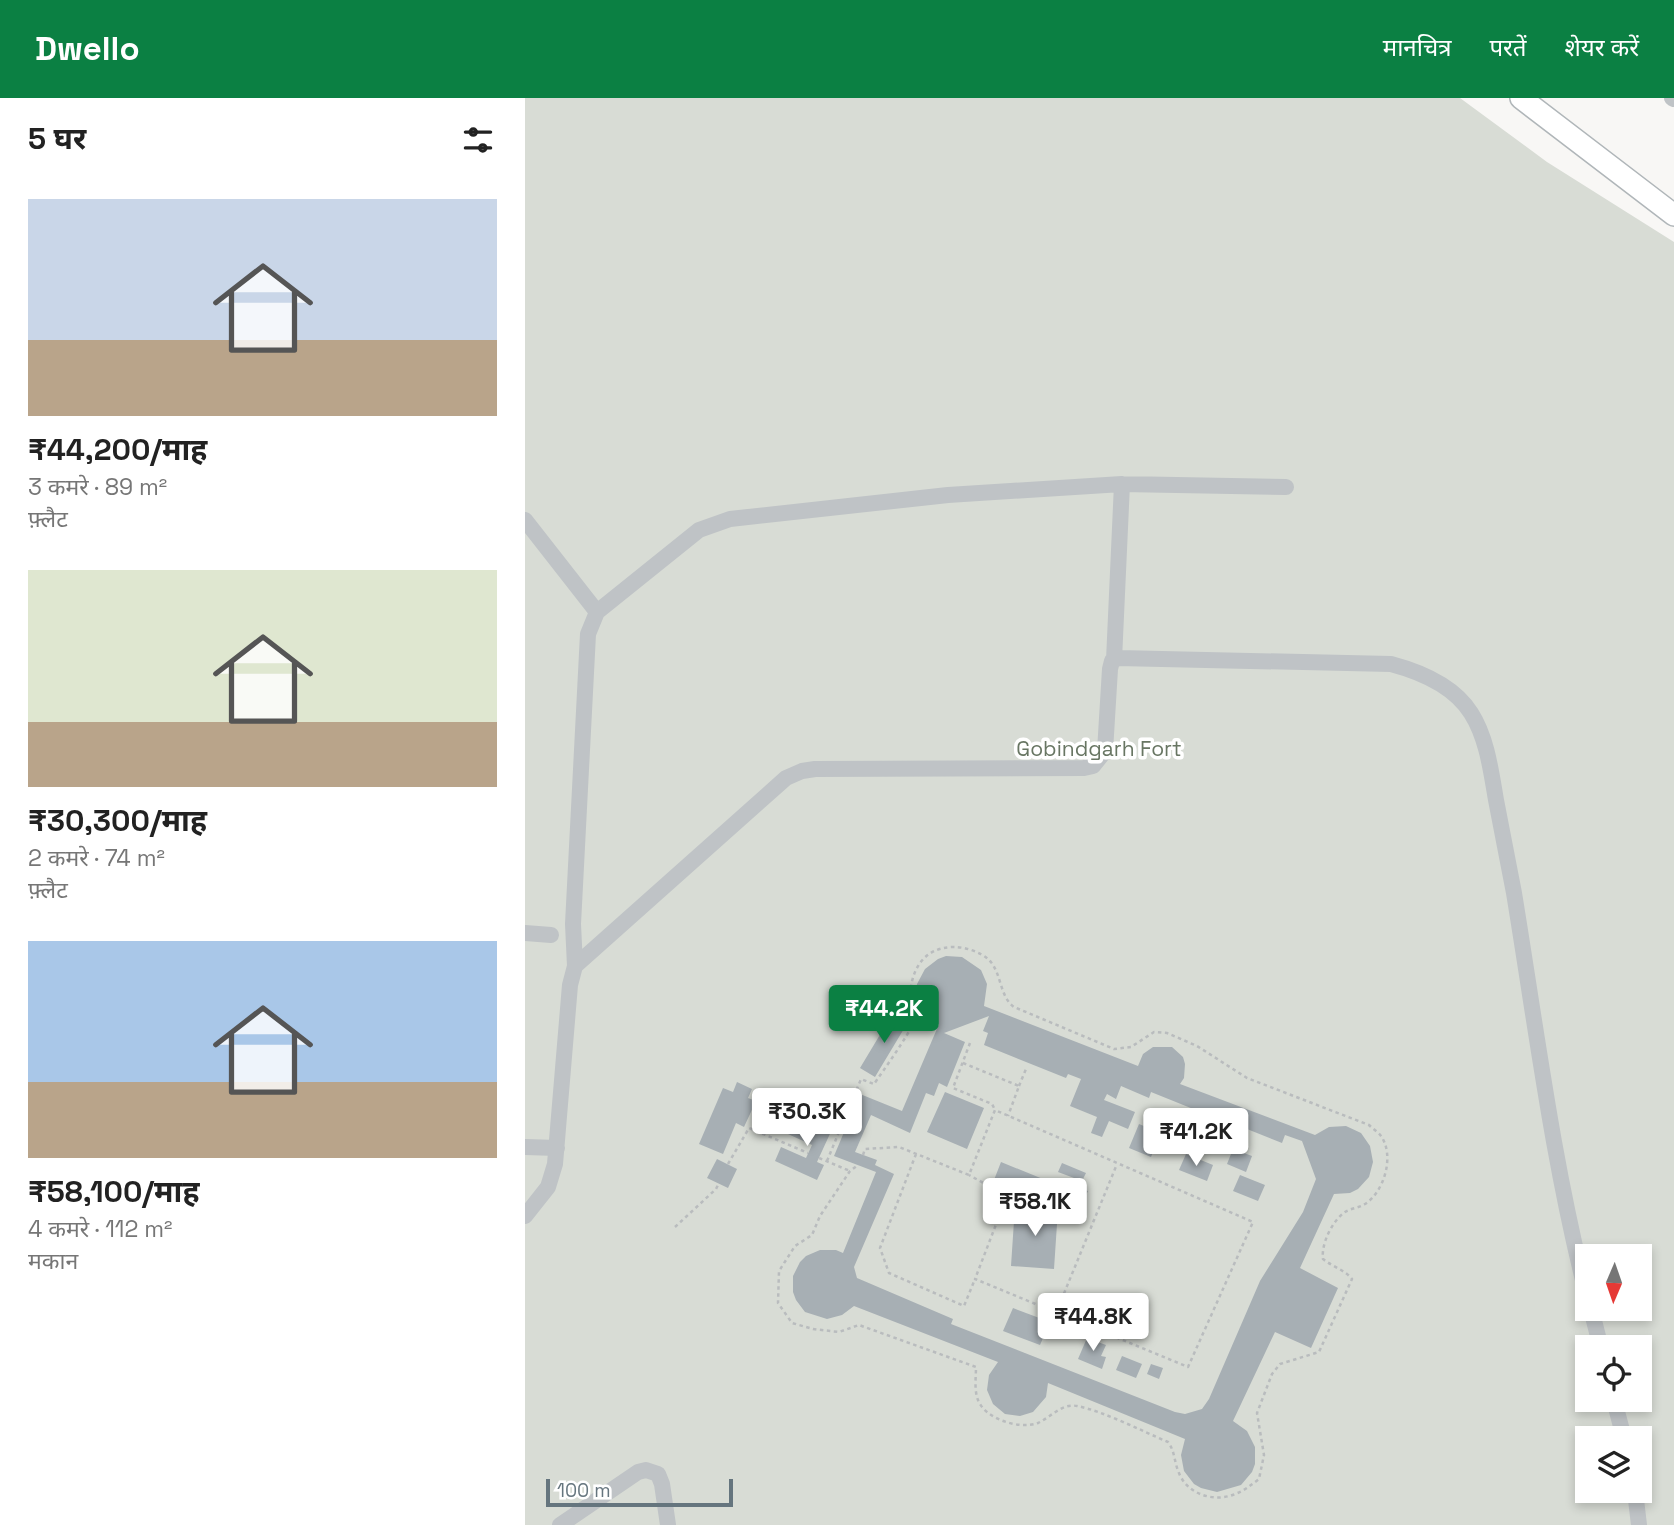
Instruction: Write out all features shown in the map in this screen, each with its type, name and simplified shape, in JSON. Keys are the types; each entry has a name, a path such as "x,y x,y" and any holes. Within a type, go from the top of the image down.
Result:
{"main road":[{"path":"1521,98 1674,215"}],"street":[{"path":"525,1216 548,1186 557,1149 570,985 575,966 573,924 588,634 597,612 699,530 716,523 948,495 1122,484 1286,486"},
{"path":"575,966 780,782 802,771 1093,766 1105,751 1110,669 1114,660 1122,484"},
{"path":"525,520 597,612"},
{"path":"1114,660 1122,658 1391,664 1431,678 1447,689 1471,713 1479,730 1491,772 1509,863 1561,1174 1576,1244"},
{"path":"525,933 551,935"},
{"path":"525,1147 557,1149"},
{"path":"560,1525 638,1472 646,1470 657,1474 662,1484 668,1525"},
{"path":"1636,1503 1639,1525"}],"path":[{"path":"827,1161 861,1079 874,1084 912,1026 911,987 917,966 924,957 935,951 952,947 972,950 989,959 1009,1003 1014,1007 1114,1049 1131,1047 1154,1032 1167,1033 1197,1046 1247,1078 1369,1125 1381,1137 1387,1152 1382,1186 1365,1204 1347,1210 1339,1217 1326,1239 1322,1251 1324,1259 1352,1279 1319,1352 1280,1364 1272,1374 1257,1413 1264,1455 1259,1479 1234,1495 1223,1497 1198,1494 1186,1487 1168,1441 1119,1421 1075,1405 1061,1408 1035,1424 1009,1423 992,1418 978,1401 977,1367 859,1325 839,1332 792,1323 778,1303 779,1271 795,1246 812,1235 820,1216 850,1171 858,1165"},
{"path":"970,1043 953,1088 992,1104 995,1110 1253,1222 1188,1367 975,1279"},
{"path":"963,1063 1020,1086"},
{"path":"1008,1115 1026,1069"},
{"path":"969,1174 995,1110"},
{"path":"728,1164 749,1128 809,1153"},
{"path":"863,1155 865,1149 899,1147 916,1153 969,1174 1007,1196 964,1306 889,1273 880,1248 916,1153"},
{"path":"820,1158 850,1171"},
{"path":"1056,1313 1117,1163"},
{"path":"675,1227 702,1203 719,1183"}],"green space":[{"name":"Gobindgarh Fort","path":"525,98 1460,98 1547,162 1674,242 1674,1525 525,1525"}],"building":[{"path":"946,956 962,957 981,970 987,984 984,1006 1138,1066 1143,1054 1153,1047 1172,1047 1183,1057 1185,1064 1184,1078 1180,1084 1315,1135 1329,1127 1346,1126 1361,1133 1370,1146 1373,1162 1369,1177 1350,1193 1334,1194 1300,1268 1338,1288 1311,1348 1275,1332 1233,1421 1247,1431 1255,1447 1255,1464 1241,1485 1217,1492 1201,1488 1194,1484 1184,1471 1181,1455 1185,1439 1048,1383 1046,1397 1033,1412 1020,1416 1005,1414 993,1404 987,1390 989,1375 998,1362 854,1306 842,1315 827,1319 805,1312 796,1300 793,1276 800,1262 820,1250 843,1253 876,1172 834,1156 860,1094 902,1111 939,1024 921,1008 916,992 925,969","holes":["989,1016 983,1031 988,1033 984,1045 1066,1078 1068,1074 1081,1079 1070,1106 1097,1117 1091,1133 1102,1137 1109,1121 1128,1129 1135,1112 1104,1100 1107,1094 1116,1099 1121,1086 1149,1098 1151,1092 1223,1121 1221,1126 1239,1133 1242,1127 1282,1143 1285,1135 1302,1141 1316,1179 1303,1212 1260,1281 1209,1399 1202,1409 1185,1414 1175,1412 951,1324 953,1319 857,1278 854,1267 894,1174 875,1165 877,1160 855,1152 871,1115 910,1133 926,1093 934,1096 939,1083 947,1087 965,1042 944,1033"]},
{"path":"893,1013 908,1022 875,1077 860,1068"},
{"path":"737,1082 752,1089 748,1098 756,1101 744,1127 736,1123 723,1154 699,1144 723,1088 733,1092"},
{"path":"945,1092 984,1108 967,1149 927,1132"},
{"path":"820,1118 834,1125 817,1162 824,1165 817,1180 775,1161 781,1147 806,1158 812,1145 788,1134 794,1120 815,1129"},
{"path":"1139,1124 1161,1133 1151,1157 1129,1148"},
{"path":"1233,1149 1252,1156 1246,1172 1227,1164"},
{"path":"1186,1154 1213,1165 1207,1181 1179,1170"},
{"path":"717,1159 737,1169 728,1188 707,1178"},
{"path":"1001,1162 1060,1186 1062,1181 1088,1191 1081,1206 1055,1196 1052,1203 994,1180"},
{"path":"1062,1163 1086,1173 1082,1181 1058,1172"},
{"path":"1240,1175 1265,1185 1258,1201 1233,1191"},
{"path":"1015,1206 1058,1209 1054,1269 1011,1266"},
{"path":"1013,1308 1050,1322 1040,1345 1003,1331"},
{"path":"1087,1338 1106,1345 1101,1356 1106,1357 1102,1369 1078,1359"},
{"path":"1122,1356 1142,1364 1136,1378 1116,1370"},
{"path":"1151,1364 1163,1368 1159,1379 1147,1374"}]}
